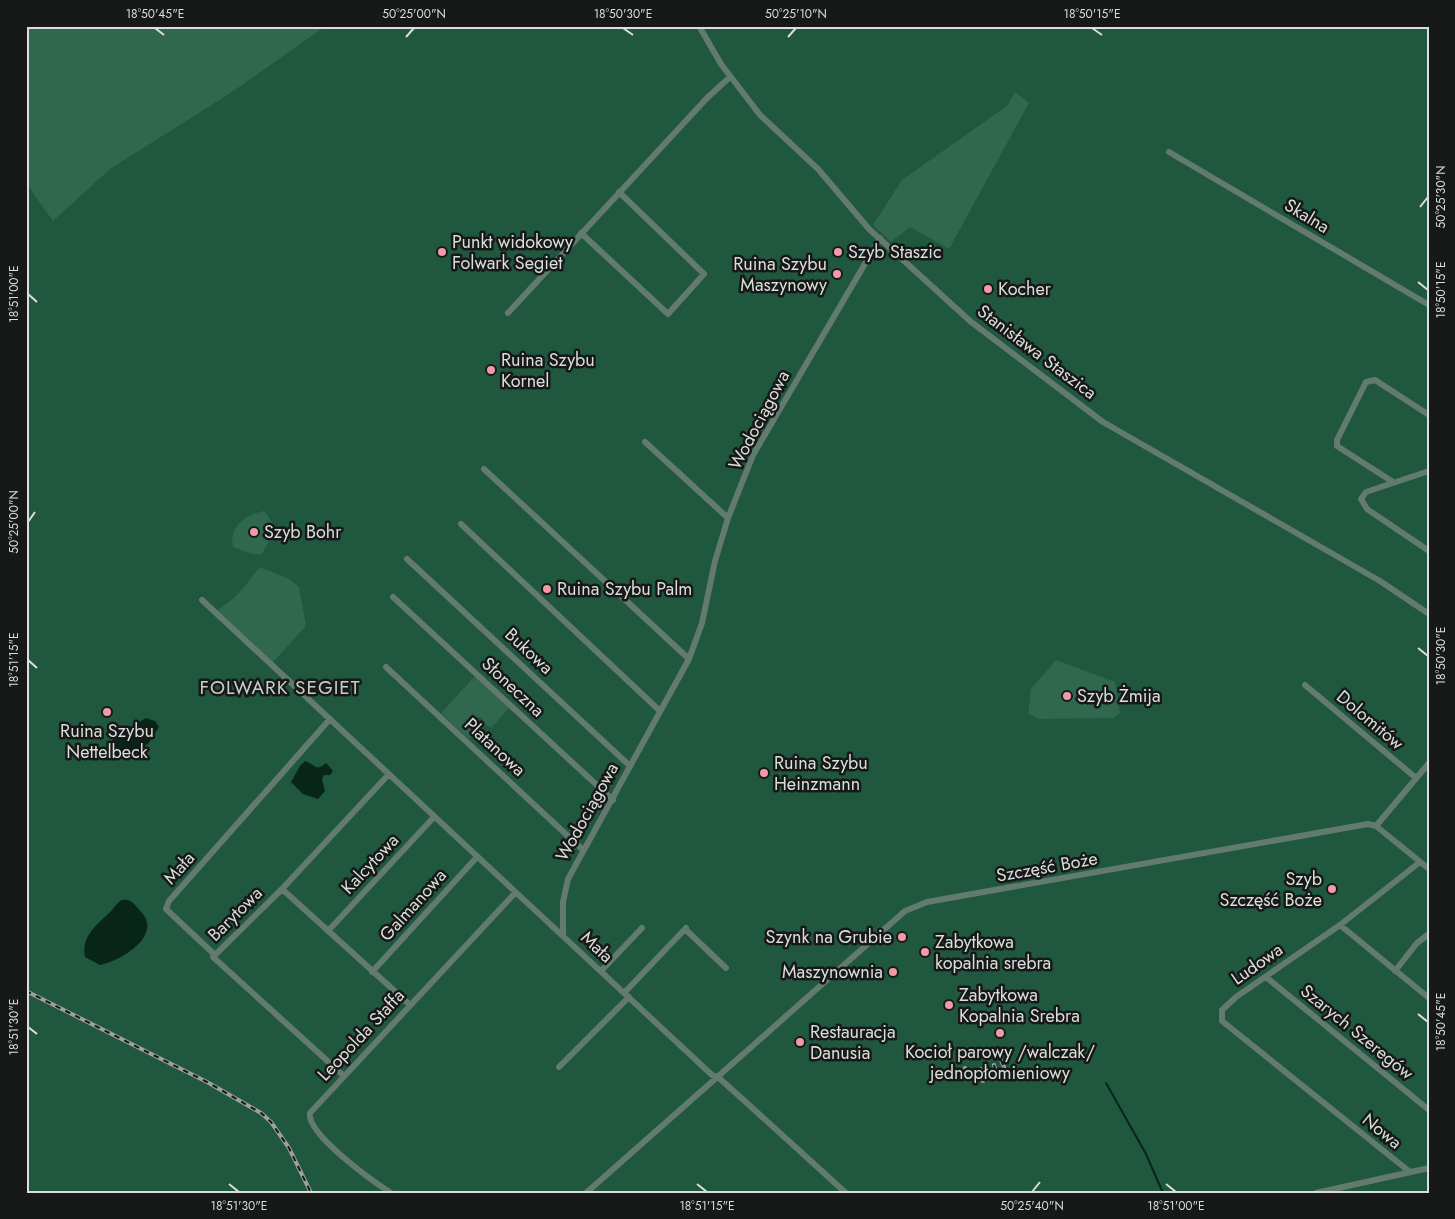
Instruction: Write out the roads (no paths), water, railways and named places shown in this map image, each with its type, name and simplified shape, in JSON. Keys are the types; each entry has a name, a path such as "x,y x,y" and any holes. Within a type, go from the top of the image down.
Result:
{"street":[{"name":"Stanisława Staszica","path":"699,26 730,77 760,116 814,166 880,238 970,321 1103,422 1320,549 1380,581 1429,614"},
{"path":"508,313 707,98 730,77"},
{"name":"Skalna","path":"1169,152 1429,305"},
{"path":"581,233 668,314 704,274 619,192"},
{"name":"Wodociągowa","path":"563,935 564,892 568,879 613,800 689,658 702,623 715,561 728,518 753,455 880,238"},
{"path":"1393,482 1337,446 1337,440 1366,382 1374,380 1429,415"},
{"path":"645,442 728,518"},
{"path":"484,469 689,658"},
{"path":"1429,471 1393,482 1362,495 1361,502 1367,509 1429,551"},
{"path":"461,524 660,711"},
{"name":"Bukowa","path":"407,559 630,766"},
{"name":"Słoneczna","path":"394,596 613,800"},
{"name":"Mała","path":"202,600 515,893 846,1193"},
{"name":"Platanowa","path":"386,667 583,850"},
{"name":"Dolomitów","path":"1305,685 1416,778"},
{"name":"Mała","path":"215,955 166,909 169,901 330,719"},
{"path":"1429,763 1376,826 1429,869"},
{"path":"282,889 389,774"},
{"name":"Kalcytowa","path":"328,931 434,817"},
{"name":"Szczęść Boże","path":"716,1077 905,911 927,902 1368,824 1376,826"},
{"name":"Galmanowa","path":"372,972 476,857"},
{"name":"Ludowa","path":"1320,1100 1222,1021 1222,1010 1236,997 1340,925 1420,862"},
{"name":"Barytowa","path":"344,1076 213,958 215,955 282,889 372,972 410,1004"},
{"name":"Leopolda Staffa","path":"391,1193 368,1179 344,1158 310,1121 311,1112 515,893"},
{"path":"1340,925 1429,998"},
{"path":"601,971 642,928"},
{"path":"559,1068 627,995 685,928 726,968"},
{"path":"1395,971 1417,943 1429,934"},
{"name":"Szarych Szeregów","path":"1266,977 1429,1110"},
{"path":"586,1193 716,1077"},
{"name":"Nowa","path":"1320,1100 1410,1172 1429,1168"},
{"path":"1316,1193 1410,1172"}],"waterway":[{"path":"1106,1083 1146,1154 1163,1193"}],"railway":[{"path":"26,991 207,1082 261,1113 271,1122 289,1148 311,1193"},
{"path":"1001,1060 1004,1067"},
{"path":"994,1065 998,1079"},
{"path":"963,1078 965,1068"},
{"path":"981,1069 983,1081"}],"place":[{"name":"Punkt widokowy Folwark Segiet","path":"442,252"},
{"name":"Szyb Staszic","path":"838,252"},
{"name":"Ruina Szybu Maszynowy","path":"837,274"},
{"name":"Kocher","path":"988,289"},
{"name":"Ruina Szybu Kornel","path":"491,370"},
{"name":"Szyb Bohr","path":"254,532"},
{"name":"Ruina Szybu Palm","path":"547,589"},
{"name":"Szyb Żmija","path":"1067,696"},
{"name":"Ruina Szybu Nettelbeck","path":"107,712"},
{"name":"Ruina Szybu Heinzmann","path":"764,773"},
{"name":"Szyb Szczęść Boże","path":"1332,889"},
{"name":"Szynk na Grubie","path":"902,937"},
{"name":"Zabytkowa kopalnia srebra","path":"925,952"},
{"name":"Maszynownia","path":"893,972"},
{"name":"Zabytkowa Kopalnia Srebra","path":"949,1005"},
{"name":"Kocioł parowy /walczak/ jednopłomieniowy","path":"1000,1033"},
{"name":"Restauracja Danusia","path":"800,1042"}],"district":[{"name":"FOLWARK SEGIET","path":"280,687"}]}
